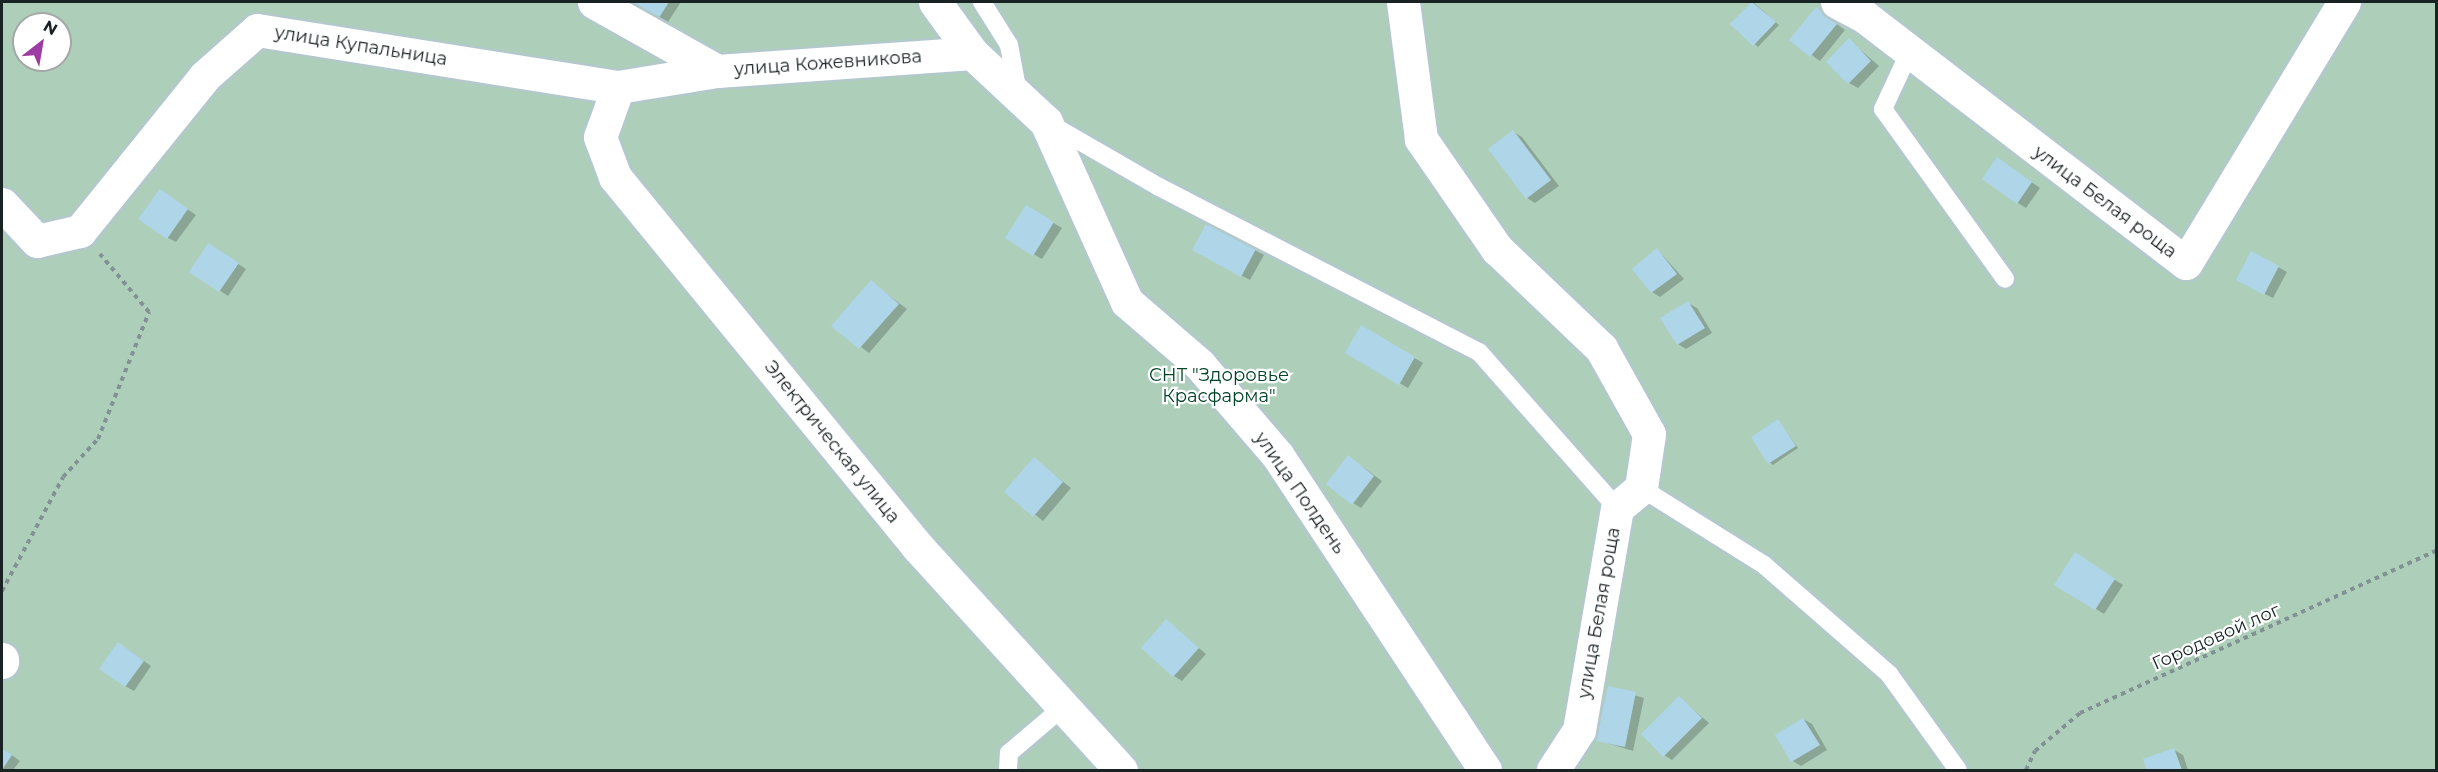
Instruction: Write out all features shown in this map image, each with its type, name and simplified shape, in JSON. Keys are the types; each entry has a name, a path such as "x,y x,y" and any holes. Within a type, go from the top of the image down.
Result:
{"street":[{"name":"улица Кожевникова","path":"594,2 717,71 972,53"},
{"path":"935,2 972,53"},
{"name":"улица Белая роща","path":"1403,2 1421,139 1497,249 1601,348 1649,434 1629,498 1579,730 1553,771"},
{"name":"улица Белая роща","path":"1837,2 1865,17 1909,53 2186,263 2344,2"},
{"name":"улица Купальница","path":"80,231 205,76 257,30 618,87 717,71"},
{"name":"Электрическая улица","path":"618,87 600,137 615,177 917,546 1121,771"},
{"name":"улица Полдень","path":"1018,97 1046,122 1127,302 1199,364 1278,456 1485,771"},
{"path":"2,204 37,241 80,231"}],"lane":[{"path":"982,2 1009,45 1018,97"},
{"path":"972,53 1018,97"},
{"path":"1909,53 1882,109 2005,279"},
{"path":"1046,122 1159,187 1479,352 1629,498 1764,565 1889,674 1958,771"},
{"path":"1008,771 1008,753 1063,707"}],"path":[{"path":"2,591 63,477 98,439 149,312 80,231"},
{"name":"Городовой лог","path":"2026,771 2036,751 2080,714 2436,551"}],"green space":[{"name":"СНТ \"Здоровье Красфарма\"","path":"2,2 2436,2 2436,770 2,770"}],"building":[{"path":"624,2 669,2 657,21"},
{"path":"1752,2 1776,22 1753,46 1730,24"},
{"path":"1816,7 1837,24 1810,57 1789,40"},
{"path":"1849,38 1871,61 1848,84 1826,62"},
{"path":"1513,130 1551,180 1526,199 1488,149"},
{"path":"1997,157 2032,182 2017,204 1982,179"},
{"path":"160,189 188,209 167,239 138,219"},
{"path":"1026,205 1054,222 1033,256 1005,238"},
{"path":"1207,222 1256,249 1241,277 1192,250"},
{"path":"208,243 239,263 219,292 189,272"},
{"path":"1657,248 1677,274 1651,293 1632,269"},
{"path":"2251,251 2279,266 2264,295 2236,280"},
{"path":"871,280 899,304 859,349 831,326"},
{"path":"1688,301 1705,328 1677,345 1660,318"},
{"path":"1361,325 1415,357 1399,385 1345,353"},
{"path":"1778,419 1796,446 1768,464 1751,437"},
{"path":"1348,455 1374,476 1352,505 1326,484"},
{"path":"1034,457 1063,482 1033,517 1004,492"},
{"path":"2075,552 2115,579 2095,610 2054,585"},
{"path":"1166,619 1199,648 1173,677 1141,648"},
{"path":"118,642 144,661 125,687 99,669"},
{"path":"1608,686 1636,692 1625,747 1596,741"},
{"path":"1679,696 1702,718 1663,757 1641,734"},
{"path":"1803,718 1820,745 1791,762 1775,735"},
{"path":"2,748 12,755 2,770"},
{"path":"2174,748 2182,770 2147,770 2143,759"}]}
